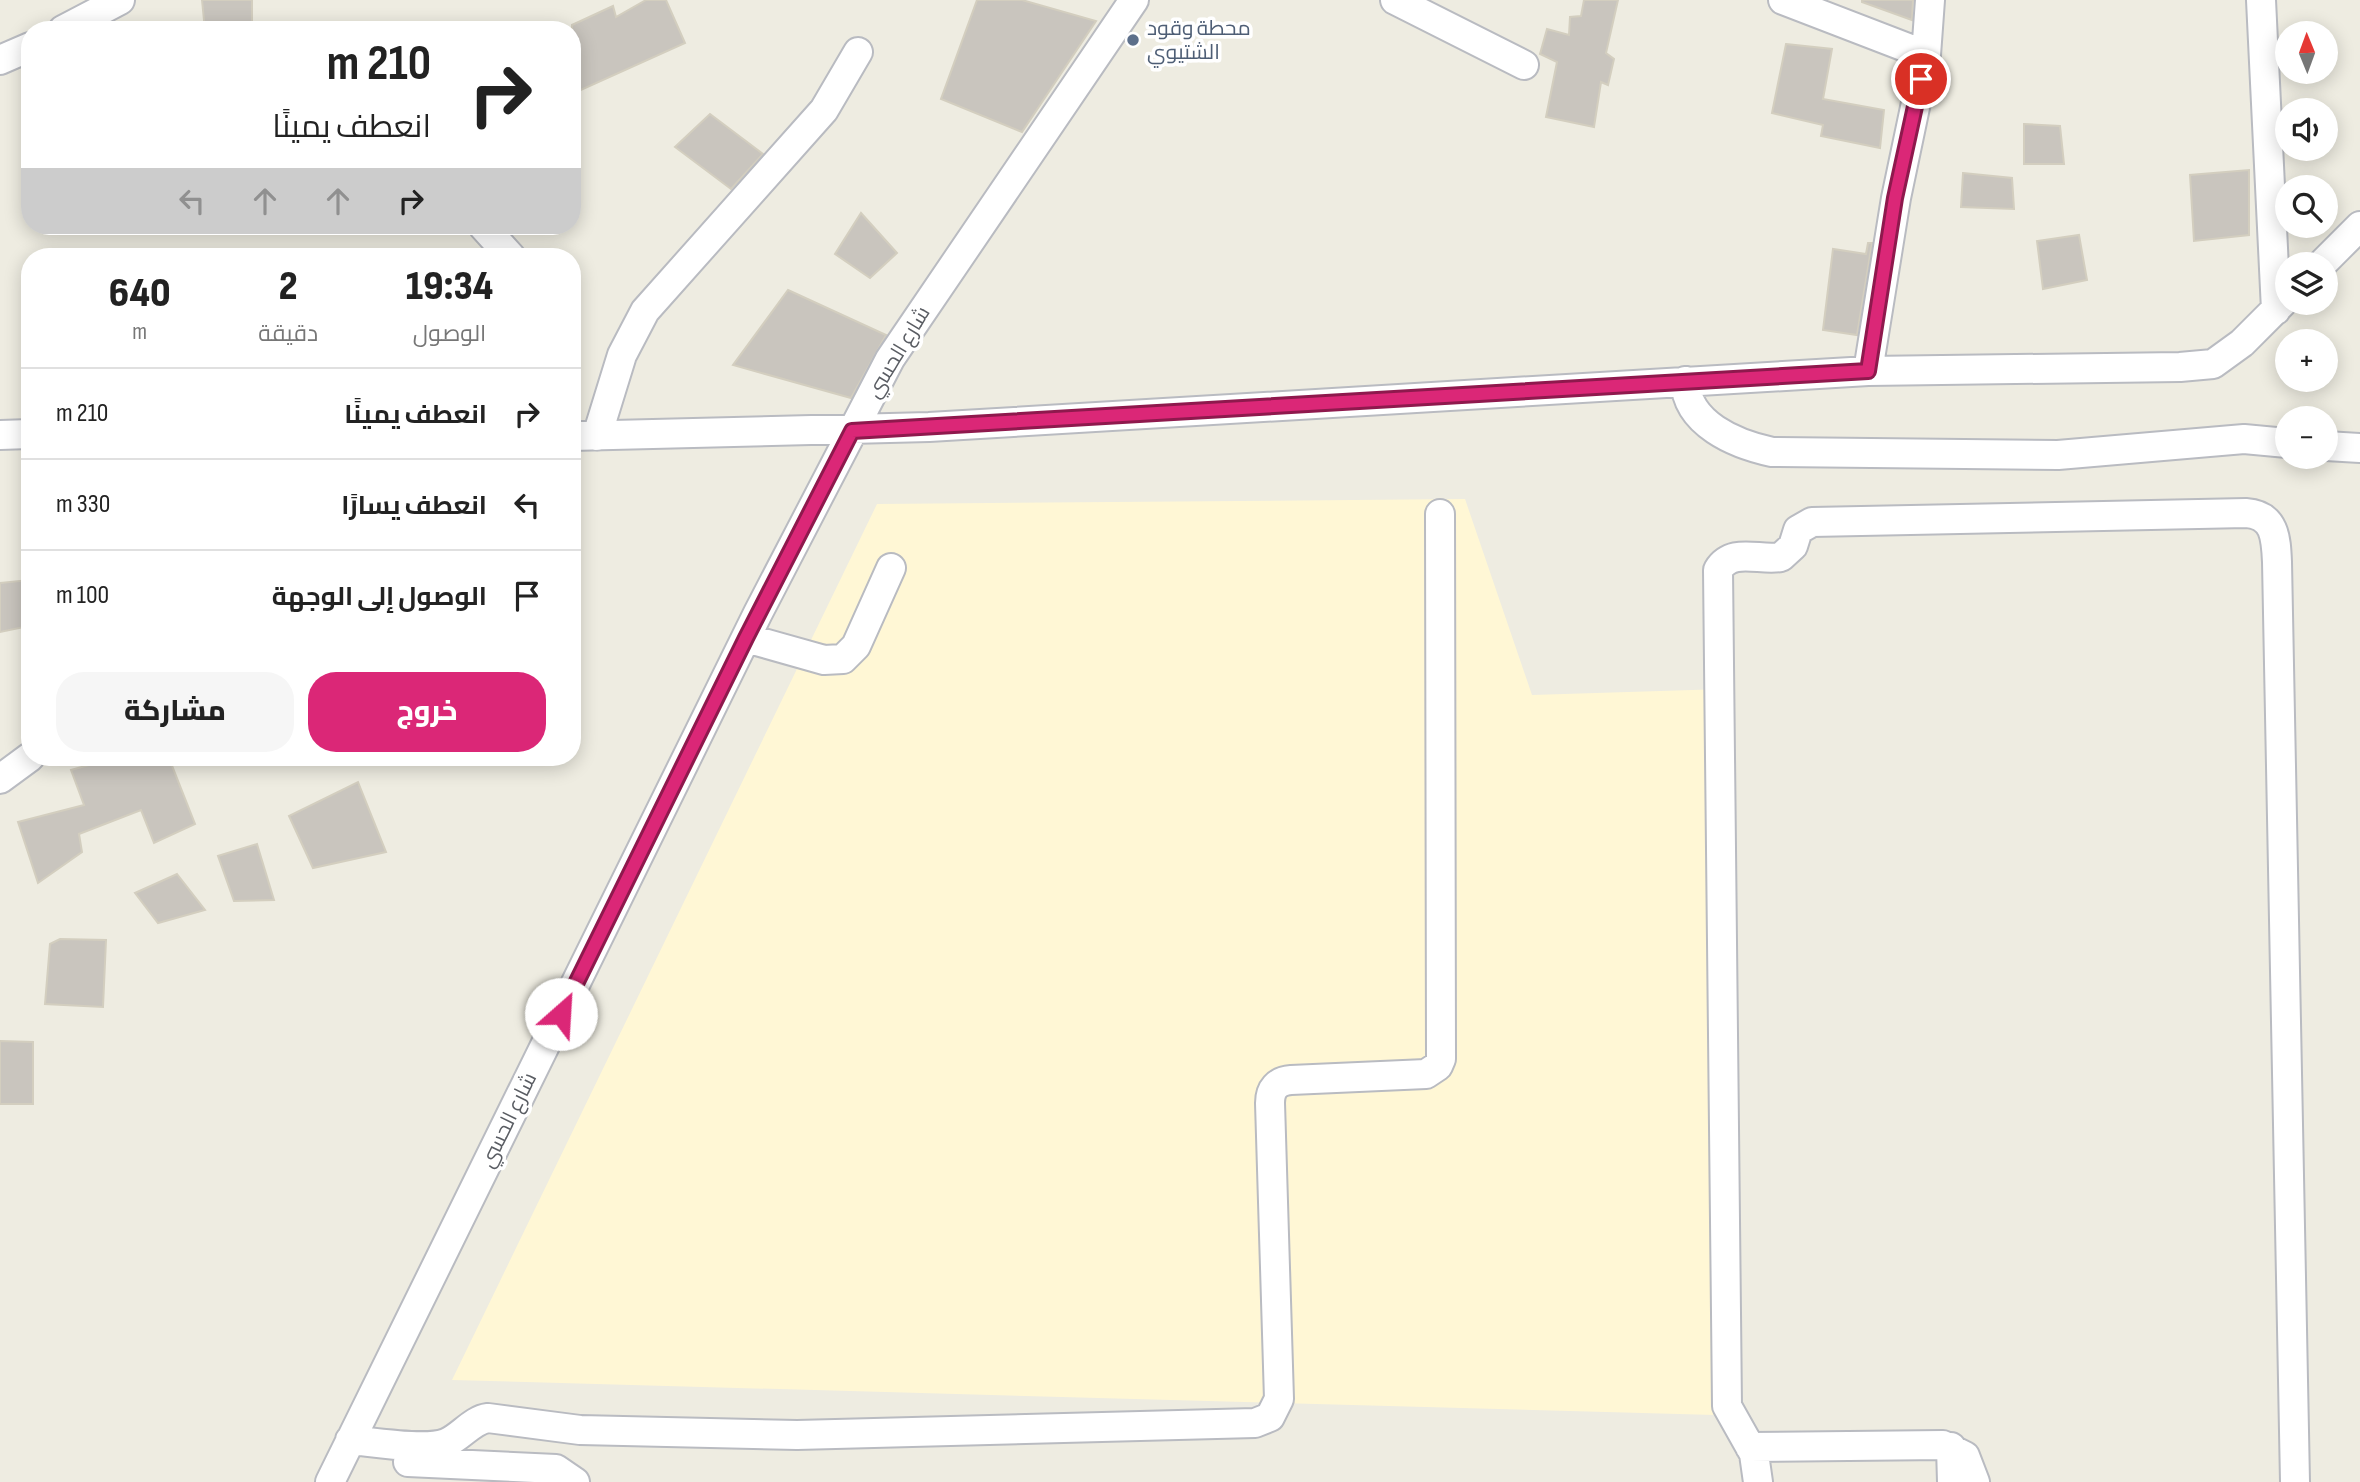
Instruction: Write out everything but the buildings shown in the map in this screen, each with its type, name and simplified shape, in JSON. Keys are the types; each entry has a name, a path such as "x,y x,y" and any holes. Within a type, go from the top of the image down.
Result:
{"street":[{"path":"80,21 120,0"},
{"name":"شارع الحسي","path":"341,1460 746,638 899,344 1134,0"},
{"path":"1395,0 1524,65"},
{"path":"1783,0 1926,55"},
{"path":"1868,371 1895,198 1926,55 1930,0"},
{"path":"2261,0 2278,252"},
{"path":"0,60 21,51"},
{"path":"858,52 824,110 645,311 584,436 852,431 1868,371 2180,367 2213,364 2242,343 2275,311"},
{"path":"2334,252 2360,226"},
{"path":"491,235 503,248"},
{"path":"1685,381 1686,397 1706,423 1747,447 1772,452 2058,455 2244,439 2275,442"},
{"path":"0,435 21,435"},
{"path":"2338,447 2360,448"},
{"path":"1758,1482 1756,1462 1750,1447 1727,1406 1718,570 1722,564 1734,557 1781,557 1793,546 1798,530 1812,522 2246,513 2259,515 2271,524 2277,562 2295,1482"},
{"path":"341,1460 441,1445 464,1434 478,1421 488,1418 580,1430 810,1435 1255,1423 1270,1417 1279,1399 1270,1103 1272,1089 1291,1080 1426,1074 1438,1066 1441,1059 1440,514"},
{"path":"746,638 824,660 843,659 856,646 891,568"},
{"path":"0,779 21,764"},
{"path":"1750,1447 1951,1447 1970,1464 1975,1482"},
{"path":"1951,1447 1952,1482"},
{"path":"341,1460 556,1469 575,1482"}],"shaded area":[{"path":"1465,499 1532,695 1724,689 1715,1415 452,1380 877,504"}],"place":[{"name":"محطة وقود الشتيوي","path":"1133,40"}],"route":[{"path":"561,1014 746,638 852,431 1868,371 1895,198 1921,79"}]}
